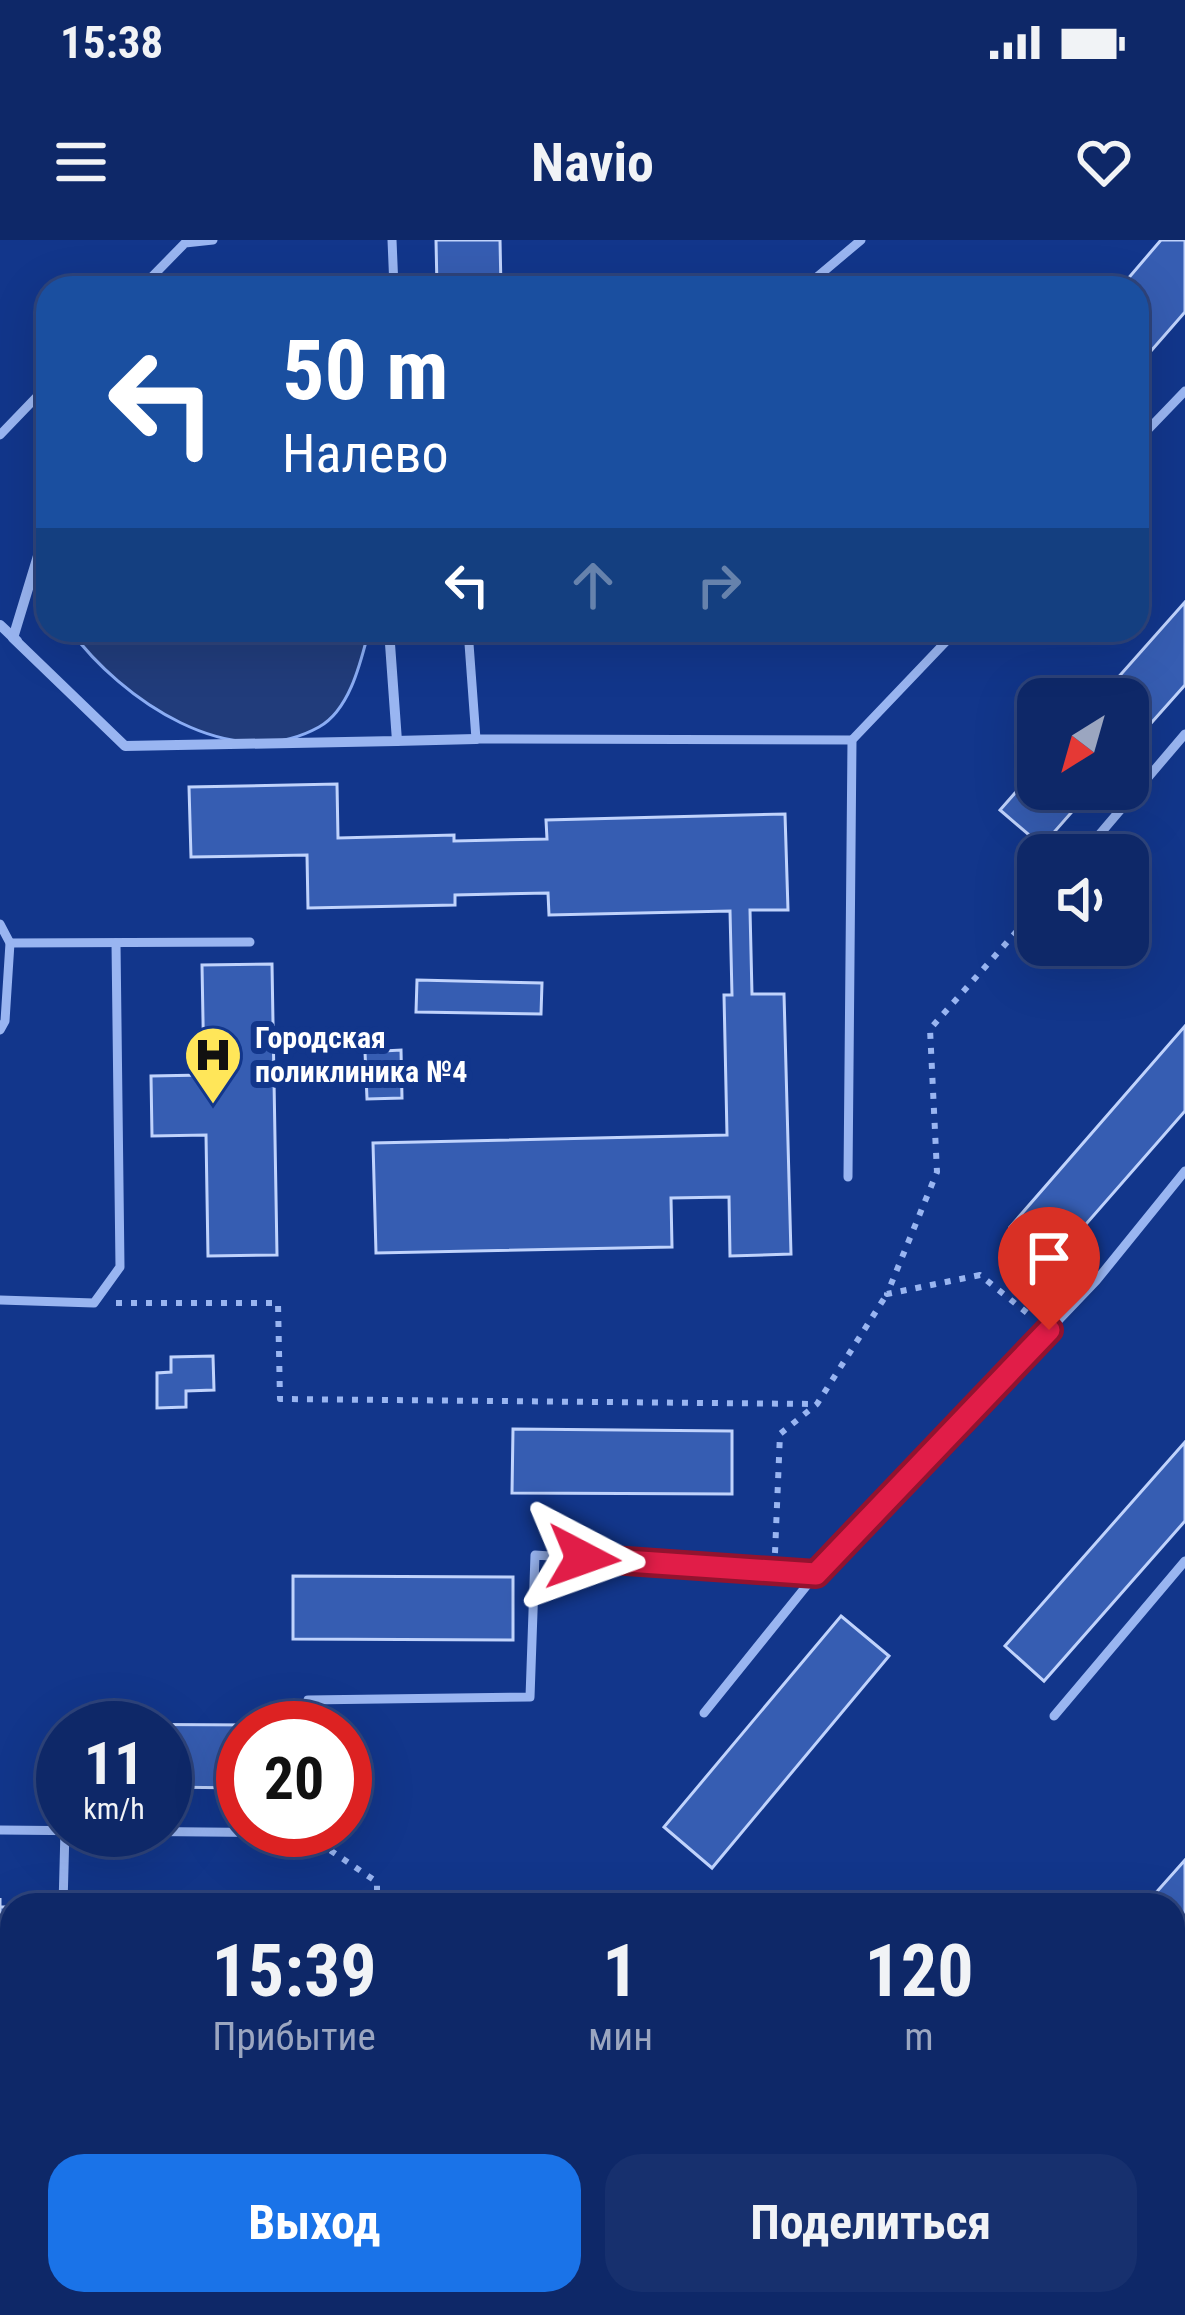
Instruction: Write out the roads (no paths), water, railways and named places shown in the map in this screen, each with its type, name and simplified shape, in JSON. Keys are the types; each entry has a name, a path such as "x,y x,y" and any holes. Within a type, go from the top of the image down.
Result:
{"street":[{"path":"13,638 36,562"},
{"path":"0,625 125,746 476,739"},
{"path":"390,642 397,741"}],"lane":[{"path":"153,276 185,243 213,240"},
{"path":"392,240 394,276"},
{"path":"818,276 861,240"},
{"path":"1149,428 1185,391"},
{"path":"0,435 36,398"},
{"path":"469,642 476,739 852,740"},
{"path":"848,1177 852,740 946,642"},
{"path":"1100,834 1185,734"},
{"path":"0,924 10,943 5,1021 0,1030"},
{"path":"10,943 250,942"},
{"path":"0,1300 94,1303 120,1267 116,943"},
{"path":"704,1713 816,1574 1096,1281 1185,1171"},
{"path":"308,1701 530,1697 535,1555 816,1574"},
{"path":"1054,1716 1185,1561"},
{"path":"0,1830 36,1830"},
{"path":"63,1893 64,1857"}],"water":[{"path":"80,642 366,642 353,684 330,719 285,740 250,742 181,723 148,704"}],"place":[{"name":"Городская поликлиника №4","path":"213,1106"}]}
